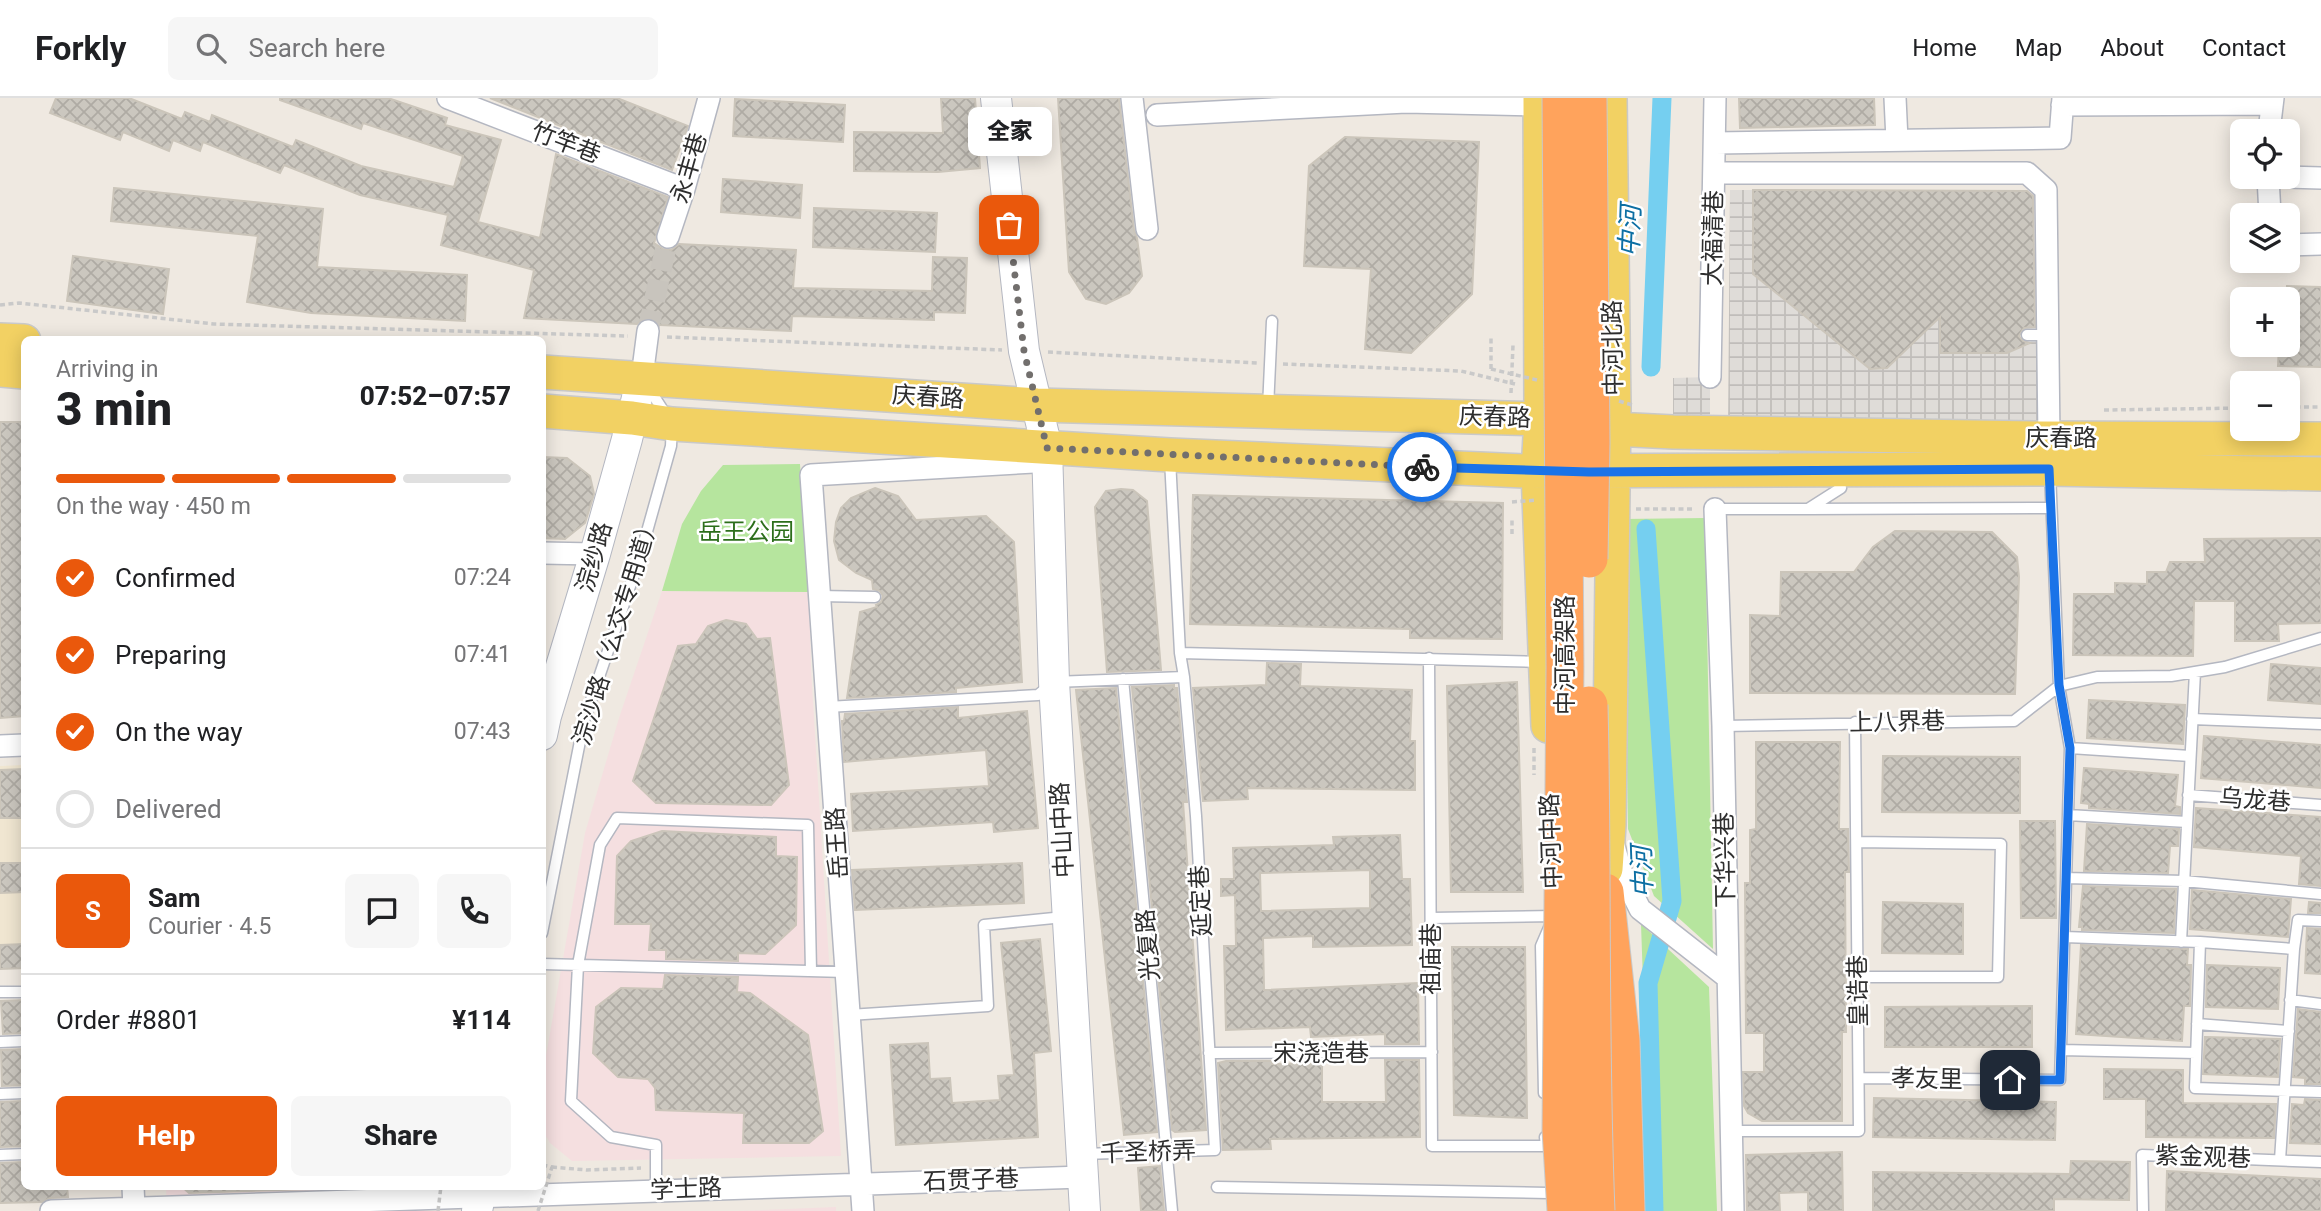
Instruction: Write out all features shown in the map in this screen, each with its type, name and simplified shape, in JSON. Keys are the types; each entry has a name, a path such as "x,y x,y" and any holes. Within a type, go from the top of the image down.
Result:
{"highway":[{"name":"中河高架路","path":"1588,98 1591,1077 1596,1211"},
{"name":"中河高架路","path":"1547,101 1565,655 1560,1130 1554,1205"},
{"path":"1605,892 1621,1041 1626,1211"}],"main road":[{"name":"中山中路","path":"996,98 1024,351 1047,448 1054,682 1085,1211"},
{"name":"中河北路","path":"1610,98 1618,447"},
{"path":"1538,471 1547,101"},
{"path":"0,340 21,341"},
{"path":"0,370 21,372"},
{"name":"庆春路","path":"546,372 1037,405 1268,411 1541,404 1618,447"},
{"name":"浣纱路","path":"546,715 595,554 642,377"},
{"name":"庆春路","path":"546,411 672,424 1047,448 1538,471 1618,447 2037,449 2321,439"},
{"path":"1611,1211 1605,1051 1605,892 1618,447"},
{"name":"庆春路","path":"2037,449 2321,474"},
{"name":"中河中路","path":"1538,471 1554,916 1545,1133 1554,1205"}],"street":[{"name":"竹竿巷","path":"448,98 484,104 684,189"},
{"name":"永丰巷","path":"668,237 709,98"},
{"path":"1132,98 1147,229"},
{"name":"大福清巷","path":"1710,377 1715,98"},
{"path":"1895,98 1897,141"},
{"path":"1157,115 1406,100 1547,101"},
{"path":"1716,143 2060,138 2062,101 2273,101 2271,119"},
{"path":"1715,173 2027,173 2046,190 2037,335 2037,449"},
{"path":"2300,177 2321,178"},
{"path":"2300,244 2321,244"},
{"path":"642,377 648,334"},
{"name":"岳王路","path":"863,1211 811,474 1034,462 1047,448"},
{"name":"下华兴巷","path":"1715,509 1723,726 1733,1211"},
{"path":"546,553 595,554"},
{"path":"0,746 21,745"},
{"path":"1609,825 1621,871 1640,909 1728,978"},
{"name":"石贯子巷","path":"860,1184 1081,1165"},
{"name":"学士路","path":"51,1211 860,1184"},
{"path":"133,1190 134,1209"}],"lane":[{"path":"1268,411 1272,321"},
{"path":"642,377 672,424"},
{"name":"浣沙路（公交专用道）","path":"546,913 584,720 639,560 671,446 672,424"},
{"path":"2037,449 2051,508 2059,685"},
{"name":"延定巷","path":"1170,455 1180,653 1196,816 1215,1150"},
{"path":"1808,509 1841,488"},
{"path":"1715,509 2051,508"},
{"path":"819,596 875,597"},
{"name":"上八界巷","path":"1723,726 2014,721 2059,685 2097,677 2171,676 2225,667 2321,638"},
{"path":"1180,653 1546,662"},
{"name":"祖庙巷","path":"1429,658 1433,1146 1545,1133"},
{"path":"2180,942 2195,672"},
{"path":"827,706 1038,695 1054,682 1184,677"},
{"name":"光复路","path":"1124,679 1172,1211"},
{"name":"孝友里","path":"1859,1078 2060,1080 2070,748 2059,685"},
{"path":"2192,719 2321,724"},
{"name":"皇诰巷","path":"1731,1131 1859,1131 1855,722"},
{"path":"2070,748 2190,757"},
{"name":"乌龙巷","path":"2188,795 2321,805"},
{"path":"2068,815 2187,822"},
{"path":"656,1190 656,1144 611,1137 571,1101 578,965 600,845 617,818 807,825 811,971"},
{"path":"1857,842 2001,844 1998,977 1858,977"},
{"path":"2066,878 2183,881 2321,894"},
{"path":"849,1016 988,1006 984,925 1067,916"},
{"path":"1431,918 1554,916 1541,946 1544,1108"},
{"path":"2280,1160 2298,920 2321,921"},
{"path":"2065,937 2294,949"},
{"path":"2200,942 2195,1088 2321,1092"},
{"path":"546,964 846,972"},
{"path":"0,992 21,992"},
{"path":"2290,1000 2321,1004"},
{"path":"2197,1024 2289,1031"},
{"path":"0,1042 21,1041"},
{"path":"2061,1050 2196,1053"},
{"name":"宋浇造巷","path":"1209,1053 1432,1052"},
{"path":"0,1094 21,1093"},
{"name":"千圣桥弄","path":"1081,1165 1167,1151 1215,1150"},
{"path":"0,1155 21,1154"},
{"name":"紫金观巷","path":"2143,1211 2142,1155 2321,1162"},
{"path":"1217,1187 1554,1205"}],"path":[{"path":"0,305 19,303 214,324 648,334 1461,371 1541,404"},
{"path":"1491,337 1491,369"},
{"path":"2300,407 2321,407"},
{"path":"2101,411 2230,408"},
{"path":"1618,447 1629,509 1715,509"},
{"path":"546,1166 587,1170 656,1168"},
{"path":"546,1186 552,1167"},
{"path":"438,1211 441,1190"},
{"path":"538,1211 545,1190"}],"shaded area":[{"path":"1730,190 1753,190 1754,274 1870,369 1887,368 1940,317 1940,353 2007,353 2028,345 2039,328 2037,438 1728,434"},
{"path":"1710,377 1710,434 1673,432 1673,378"},
{"path":"662,591 809,592 811,669 841,1156 572,1161 550,1143 546,1136 546,1056 585,833 619,718"},
{"path":"21,765 21,968 0,969 0,766"},
{"path":"166,1190 428,1190 425,1211 167,1211"},
{"path":"836,1207 836,1211 736,1211"}],"green space":[{"name":"岳王公园","path":"800,464 809,592 662,591 682,524 701,491 723,465"},
{"path":"1705,518 1713,949 1654,896 1628,829 1623,519"},
{"path":"1641,924 1709,987 1717,1211 1651,1211"}],"building":[{"path":"56,98 129,98 182,119 185,112 210,122 212,115 293,147 296,140 361,166 454,187 463,156 363,123 361,129 280,100 388,98 447,118 445,125 501,140 478,222 540,238 556,154 668,197 654,243 663,249 671,250 679,244 796,250 793,288 932,291 933,257 967,258 965,313 934,312 934,320 792,316 791,331 660,325 649,318 642,319 637,324 524,318 534,270 441,245 448,215 360,195 284,165 280,173 203,142 200,151 173,140 169,151 123,132 120,140 50,113"},
{"path":"490,98 617,98 688,126 672,170"},
{"path":"941,98 975,98 980,168 938,172 854,171 854,132 943,133"},
{"path":"1058,98 1119,98 1142,276 1129,293 1106,304 1086,299 1069,272"},
{"path":"1739,98 1874,98 1875,125 1740,128"},
{"path":"735,99 845,105 843,142 733,136"},
{"path":"1345,137 1479,142 1472,294 1411,353 1365,349 1371,269 1304,266 1309,166"},
{"path":"723,179 802,185 800,218 721,212"},
{"path":"114,188 323,209 317,267 467,275 465,321 311,313 247,302 258,236 111,221"},
{"path":"1753,190 2027,191 2033,196 2035,327 2024,328 2019,336 2030,343 2007,353 1940,353 1940,317 1887,368 1870,369 1753,274"},
{"path":"814,208 937,213 935,252 813,247"},
{"path":"73,256 169,269 163,314 67,301"},
{"path":"2287,286 2321,287 2321,367 2278,366 2278,357 2300,357 2300,287"},
{"path":"0,422 21,422 21,716 0,718"},
{"path":"546,457 567,458 590,476 594,494 585,523 565,539 546,538"},
{"path":"875,488 898,496 916,520 986,516 1014,542 1022,682 956,688 956,692 847,698 860,612 877,607 883,596 880,591 873,589 872,580 856,573 839,560 834,541 836,522 841,508 851,498"},
{"path":"1133,490 1147,501 1161,670 1107,672 1095,507 1106,491"},
{"path":"1193,495 1503,503 1502,639 1410,638 1410,629 1190,624"},
{"path":"1895,531 1992,532 2017,557 2019,577 2015,694 1750,693 1750,615 1780,616 1781,572 1854,572 1873,547"},
{"path":"2321,538 2321,623 2278,624 2279,641 2235,641 2235,601 2194,601 2193,656 2073,655 2074,594 2115,594 2115,583 2147,584 2147,572 2166,572 2170,562 2205,562 2204,539"},
{"path":"726,620 746,624 757,639 770,638 789,785 771,805 656,803 633,781 678,646 696,644 708,626"},
{"path":"1267,663 1301,664 1300,686 1412,690 1410,741 1415,741 1415,790 1247,788 1248,799 1203,801 1193,688 1266,685"},
{"path":"2271,664 2321,668 2321,704 2268,700"},
{"path":"1517,682 1523,892 1451,892 1447,686"},
{"path":"1174,685 1174,688 1177,688 1187,802 1183,802 1206,1130 1175,1132 1172,1130 1132,687"},
{"path":"1116,688 1157,1132 1124,1135 1076,690"},
{"path":"2089,700 2185,705 2183,744 2087,738"},
{"path":"958,707 958,718 1027,711 1038,828 994,832 993,822 853,831 851,794 989,786 986,750 844,762 842,721 845,714"},
{"path":"2204,736 2321,745 2321,788 2201,778"},
{"path":"1756,742 1840,742 1839,829 1848,829 1849,872 1845,872 1846,1032 1842,1032 1842,1121 1762,1121 1748,1113 1744,1106 1743,1072 1764,1072 1764,1033 1746,1033 1745,883 1750,883 1750,830 1756,829"},
{"path":"1883,756 2020,757 2020,813 1882,812"},
{"path":"2084,768 2178,775 2175,806 2180,807 2180,814 2089,808 2089,804 2081,803"},
{"path":"21,769 21,818 0,818 0,770"},
{"path":"2196,808 2321,817 2321,886 2299,884 2301,856 2194,847"},
{"path":"2020,821 2055,821 2056,918 2021,918"},
{"path":"2087,824 2179,829 2178,846 2170,846 2168,873 2084,871"},
{"path":"662,831 776,837 776,856 797,857 796,925 765,954 738,953 738,961 666,959 666,950 649,950 651,924 615,924 617,856 631,841"},
{"path":"1400,835 1402,879 1410,879 1412,945 1313,947 1313,936 1263,938 1264,990 1418,983 1419,1044 1385,1044 1385,1034 1311,1037 1310,1027 1226,1030 1224,946 1236,946 1235,895 1221,896 1221,879 1234,879 1233,848 1334,845 1333,837","holes":["1370,870 1370,908 1261,911 1260,873"]},
{"path":"0,863 21,863 21,892 0,893"},
{"path":"1022,863 1024,903 855,910 852,870"},
{"path":"2083,886 2176,889 2174,933 2082,930 2082,927 2079,927"},
{"path":"2192,890 2291,899 2288,937 2190,929"},
{"path":"1883,902 1963,904 1963,954 1882,953"},
{"path":"2309,902 2321,903 2321,913 2308,913"},
{"path":"2307,928 2321,929 2321,974 2305,973"},
{"path":"1040,939 1051,1051 1034,1053 1038,1137 896,1145 890,1045 928,1043 930,1079 950,1078 952,1103 1000,1100 998,1076 1014,1075 1001,943"},
{"path":"21,944 21,968 0,969 0,945"},
{"path":"2081,945 2188,949 2187,965 2191,965 2190,1006 2184,1006 2182,1041 2076,1034"},
{"path":"1452,947 1525,947 1527,1118 1454,1115"},
{"path":"2207,965 2280,968 2278,1009 2206,1007"},
{"path":"665,975 738,977 737,992 750,993 808,1035 823,1131 809,1143 743,1143 744,1113 656,1110 655,1088 648,1079 618,1077 593,1053 596,1007 621,988 663,989"},
{"path":"21,1000 21,1033 3,1034 1,1001"},
{"path":"2032,1006 2032,1047 1885,1047 1885,1007"},
{"path":"2298,1009 2321,1012 2321,1084 2305,1084 2305,1078 2293,1077"},
{"path":"2205,1037 2280,1039 2278,1077 2203,1074"},
{"path":"21,1049 21,1085 2,1086 1,1050"},
{"path":"1385,1060 1419,1060 1420,1137 1270,1139 1271,1149 1223,1150 1218,1063 1322,1063 1322,1102 1386,1102"},
{"path":"2104,1069 2183,1070 2183,1103 2276,1104 2274,1138 2146,1137 2146,1099 2104,1099"},
{"path":"1874,1098 2056,1102 2055,1140 1873,1137"},
{"path":"2305,1099 2321,1100 2321,1144 2290,1143 2292,1104 2304,1105"},
{"path":"21,1101 21,1146 0,1147 0,1102"},
{"path":"1842,1152 1843,1211 1808,1211 1808,1192 1779,1193 1780,1211 1747,1211 1746,1155"},
{"path":"2071,1161 2130,1162 2129,1200 2054,1199 2054,1211 1873,1211 1873,1172 2070,1174"},
{"path":"21,1162 21,1190 67,1190 68,1197 50,1198 42,1202 0,1203 0,1163"},
{"path":"1160,1166 1164,1211 1141,1211 1138,1168"},
{"path":"2167,1171 2321,1179 2321,1211 2166,1211"},
{"path":"186,1190 280,1190 189,1193"}],"waterway":[{"name":"中河","path":"1651,367 1662,98"},
{"name":"中河","path":"1646,529 1672,901 1648,983 1654,1211"}],"tunnel":[{"path":"648,331 668,237"}],"way so far":[{"path":"1009,225 1024,351 1047,448 1422,467"}],"place":[{"name":"全家","path":"1009,225"}],"route":[{"path":"1422,467 1589,472 2049,469 2059,685 2070,748 2060,1080 2010,1080"}]}
